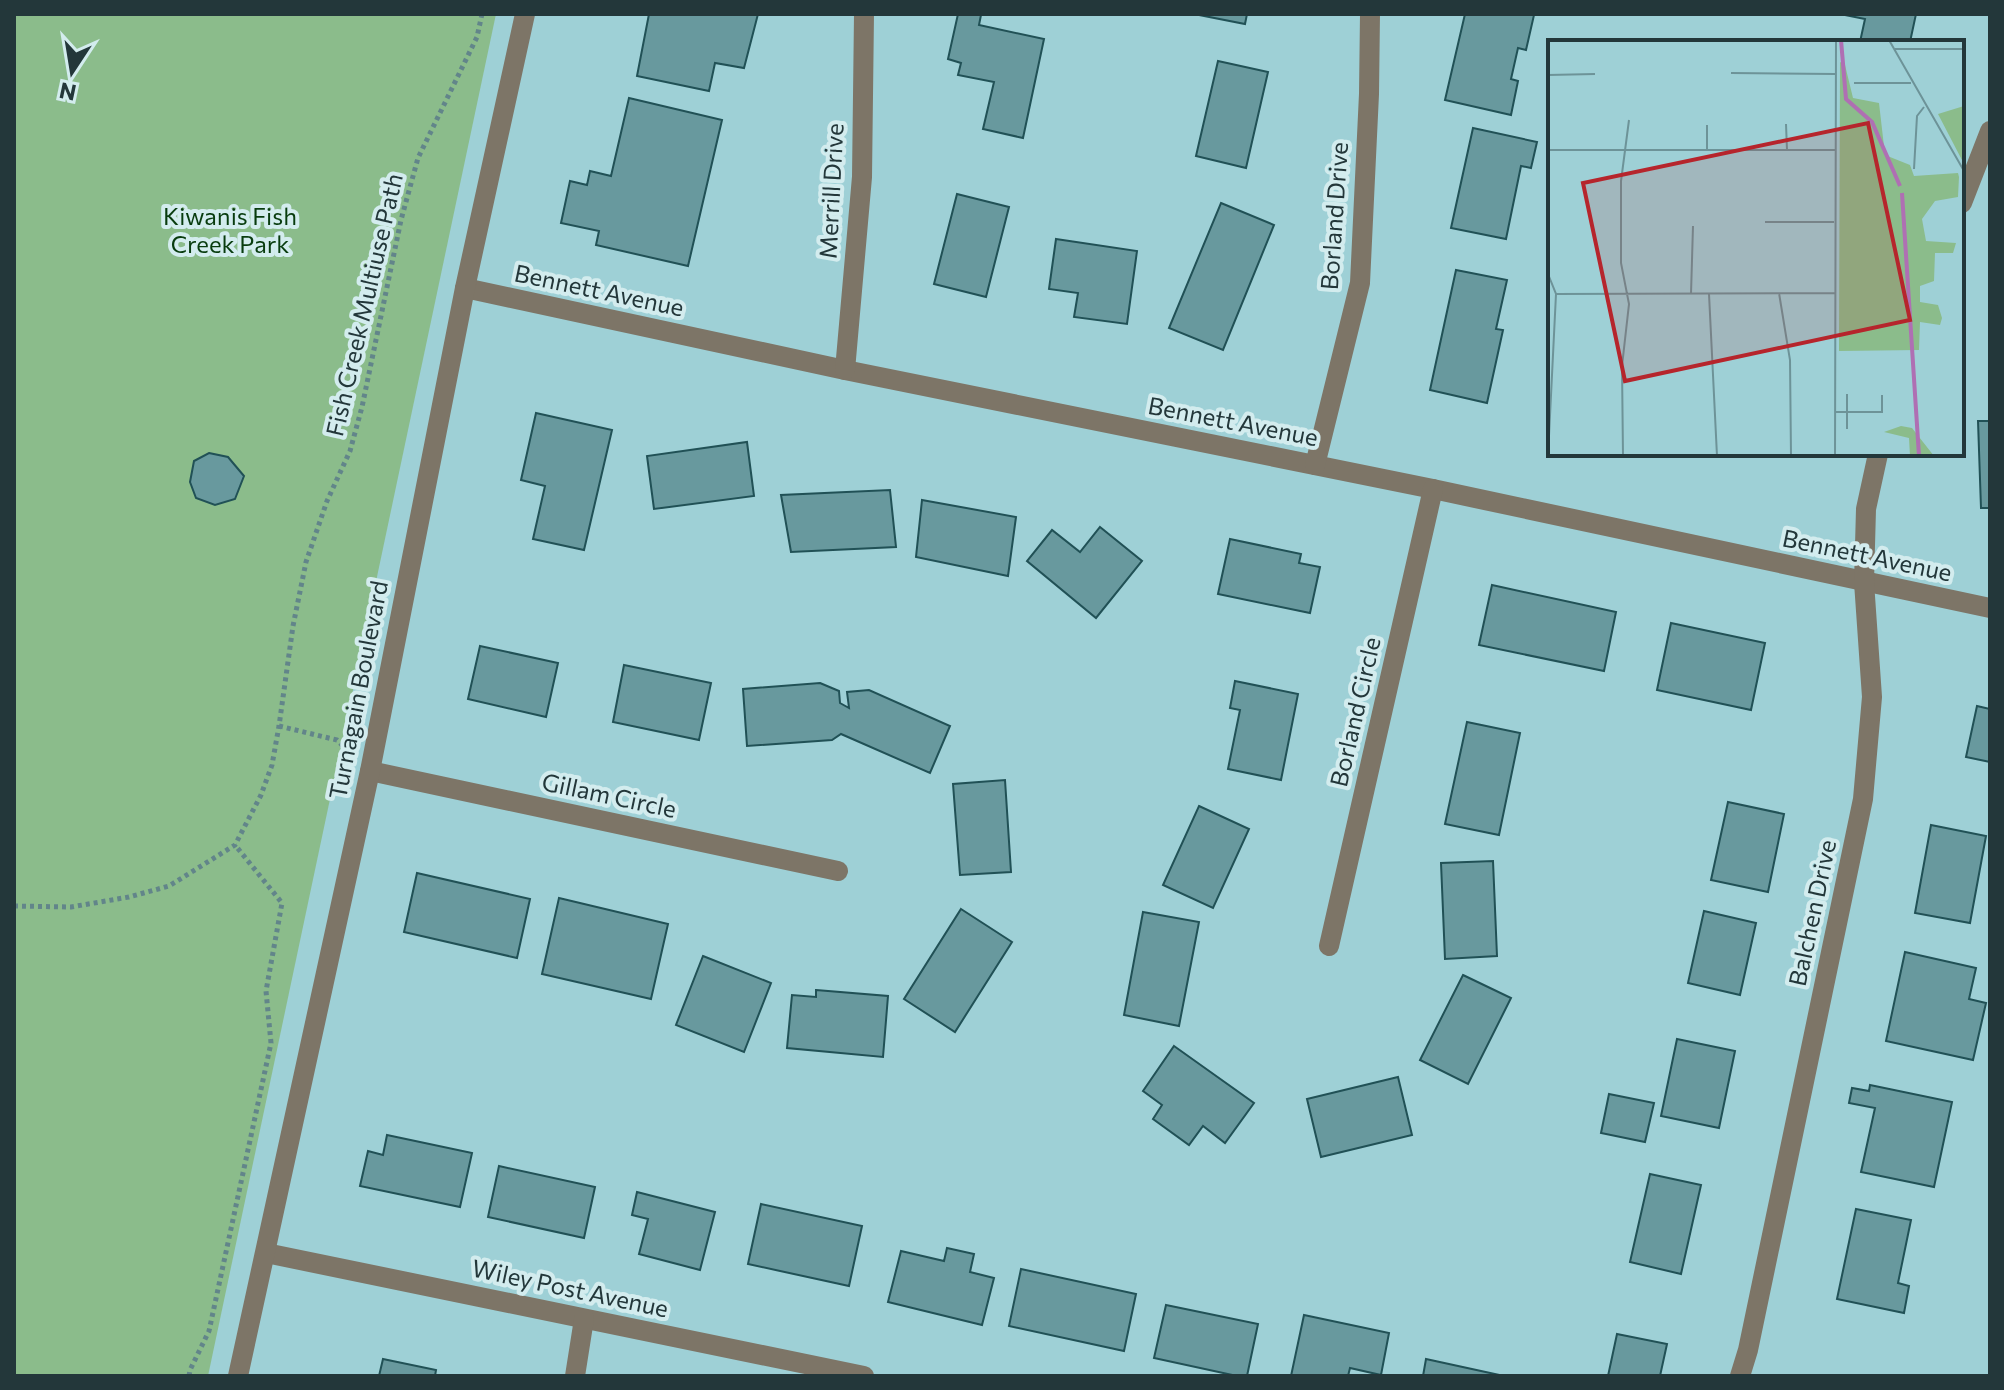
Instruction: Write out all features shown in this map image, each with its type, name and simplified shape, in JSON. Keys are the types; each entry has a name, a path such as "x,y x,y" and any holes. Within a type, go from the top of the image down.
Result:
{"street":[{"name":"Turnagain Boulevard","path":"238,1376 370,771 465,288 525,14"},
{"name":"Merrill Drive","path":"845,370 862,177 864,14"},
{"name":"Borland Drive","path":"1315,465 1360,283 1370,14"},
{"path":"1964,198 1990,131"},
{"name":"Bennett Avenue","path":"465,288 1990,608"},
{"name":"Balchen Drive","path":"1740,1376 1748,1350 1863,799 1872,697 1864,582 1866,509 1878,456"},
{"name":"Borland Circle","path":"1329,946 1433,489"},
{"name":"Gillam Circle","path":"370,771 838,871"},
{"name":"Wiley Post Avenue","path":"266,1253 864,1376"},
{"path":"575,1376 584,1319"}],"path":[{"name":"Fish Creek Multiuse Path","path":"235,845 261,795 272,765 306,562 327,501 350,451 401,220 418,158 477,37 482,14"},
{"path":"279,726 337,740 370,771"},
{"path":"14,906 71,907 169,886 235,845 282,903 266,991 271,1043 209,1331 189,1376"}],"green space":[{"name":"Kiwanis Fish Creek Park","path":"14,14 496,14 208,1376 14,1376"}],"building":[{"path":"649,14 758,14 744,68 715,63 709,91 637,76"},
{"path":"958,14 981,15 979,25 1044,39 1023,138 983,129 994,82 958,75 961,63 948,59"},
{"path":"1194,14 1247,14 1245,24"},
{"path":"1465,14 1534,15 1526,50 1518,48 1511,79 1518,81 1511,115 1445,100"},
{"path":"1840,14 1916,14 1910,40 1860,40 1865,19"},
{"path":"1218,61 1268,72 1246,168 1196,156"},
{"path":"629,98 722,120 688,266 596,245 599,231 561,223 570,181 587,185 590,171 611,176"},
{"path":"1473,128 1537,142 1531,168 1521,166 1506,239 1451,228"},
{"path":"957,194 1009,207 986,297 934,284"},
{"path":"1221,203 1274,225 1223,350 1169,328"},
{"path":"1056,239 1137,251 1127,324 1074,317 1078,293 1049,289"},
{"path":"1456,270 1507,280 1496,329 1503,330 1487,403 1430,390"},
{"path":"536,413 612,430 584,550 533,539 545,486 521,480"},
{"path":"1978,421 1990,421 1990,508 1981,508"},
{"path":"747,442 754,496 654,509 647,456"},
{"path":"209,453 228,457 244,476 235,499 215,505 196,498 190,482 194,461"},
{"path":"890,490 896,547 791,552 781,495"},
{"path":"922,500 1016,517 1008,576 916,557"},
{"path":"1100,527 1142,561 1096,618 1027,561 1052,530 1080,552"},
{"path":"1230,539 1301,554 1299,563 1320,567 1310,613 1218,594"},
{"path":"1492,585 1616,612 1604,671 1479,645"},
{"path":"1671,623 1765,643 1751,710 1657,690"},
{"path":"480,646 558,663 546,717 468,699"},
{"path":"624,665 711,683 699,740 613,722"},
{"path":"1235,681 1298,694 1281,780 1228,769 1240,710 1230,708"},
{"path":"820,683 839,691 840,703 849,708 847,692 869,690 950,726 930,773 841,734 832,740 747,746 743,689"},
{"path":"1977,706 1990,709 1990,762 1966,757"},
{"path":"1467,722 1520,733 1499,835 1445,824"},
{"path":"1005,780 1011,872 960,875 953,784"},
{"path":"1728,802 1784,814 1768,892 1711,880"},
{"path":"1199,806 1249,829 1213,908 1163,885"},
{"path":"1931,825 1986,836 1970,923 1915,913"},
{"path":"1493,861 1497,956 1445,959 1441,863"},
{"path":"417,873 530,899 517,958 404,932"},
{"path":"559,898 668,924 651,999 542,974"},
{"path":"961,909 1012,942 955,1032 904,999"},
{"path":"1704,911 1756,923 1740,995 1688,983"},
{"path":"1143,912 1199,922 1179,1026 1124,1015"},
{"path":"1905,952 1976,968 1969,999 1986,1003 1973,1060 1886,1041"},
{"path":"703,956 771,983 744,1052 676,1025"},
{"path":"1463,975 1511,998 1468,1084 1420,1060"},
{"path":"816,990 888,996 883,1057 787,1048 792,995 816,997"},
{"path":"1677,1039 1735,1051 1719,1128 1661,1116"},
{"path":"1174,1046 1254,1103 1225,1143 1203,1126 1189,1145 1153,1119 1162,1105 1143,1091"},
{"path":"1398,1077 1412,1135 1321,1157 1307,1099"},
{"path":"1870,1085 1952,1102 1934,1187 1861,1172 1875,1108 1849,1103 1852,1088 1869,1091"},
{"path":"1609,1094 1654,1103 1645,1142 1601,1133"},
{"path":"387,1135 472,1153 460,1207 360,1186 368,1151 383,1155"},
{"path":"499,1166 595,1187 584,1238 488,1217"},
{"path":"1650,1174 1701,1185 1681,1274 1630,1262"},
{"path":"637,1192 715,1212 700,1270 639,1254 648,1219 632,1215"},
{"path":"761,1204 862,1226 849,1286 748,1264"},
{"path":"1856,1209 1911,1220 1898,1283 1909,1286 1904,1313 1837,1299"},
{"path":"947,1248 974,1254 970,1272 994,1278 982,1325 888,1302 901,1251 944,1261"},
{"path":"1021,1269 1136,1294 1124,1351 1009,1326"},
{"path":"1166,1305 1258,1324 1247,1376 1154,1358"},
{"path":"1304,1315 1389,1333 1381,1375 1350,1368 1348,1376 1291,1376"},
{"path":"1617,1334 1667,1344 1660,1376 1608,1376"},
{"path":"383,1359 436,1370 435,1376 379,1376"},
{"path":"1426,1359 1504,1376 1423,1376"}]}
